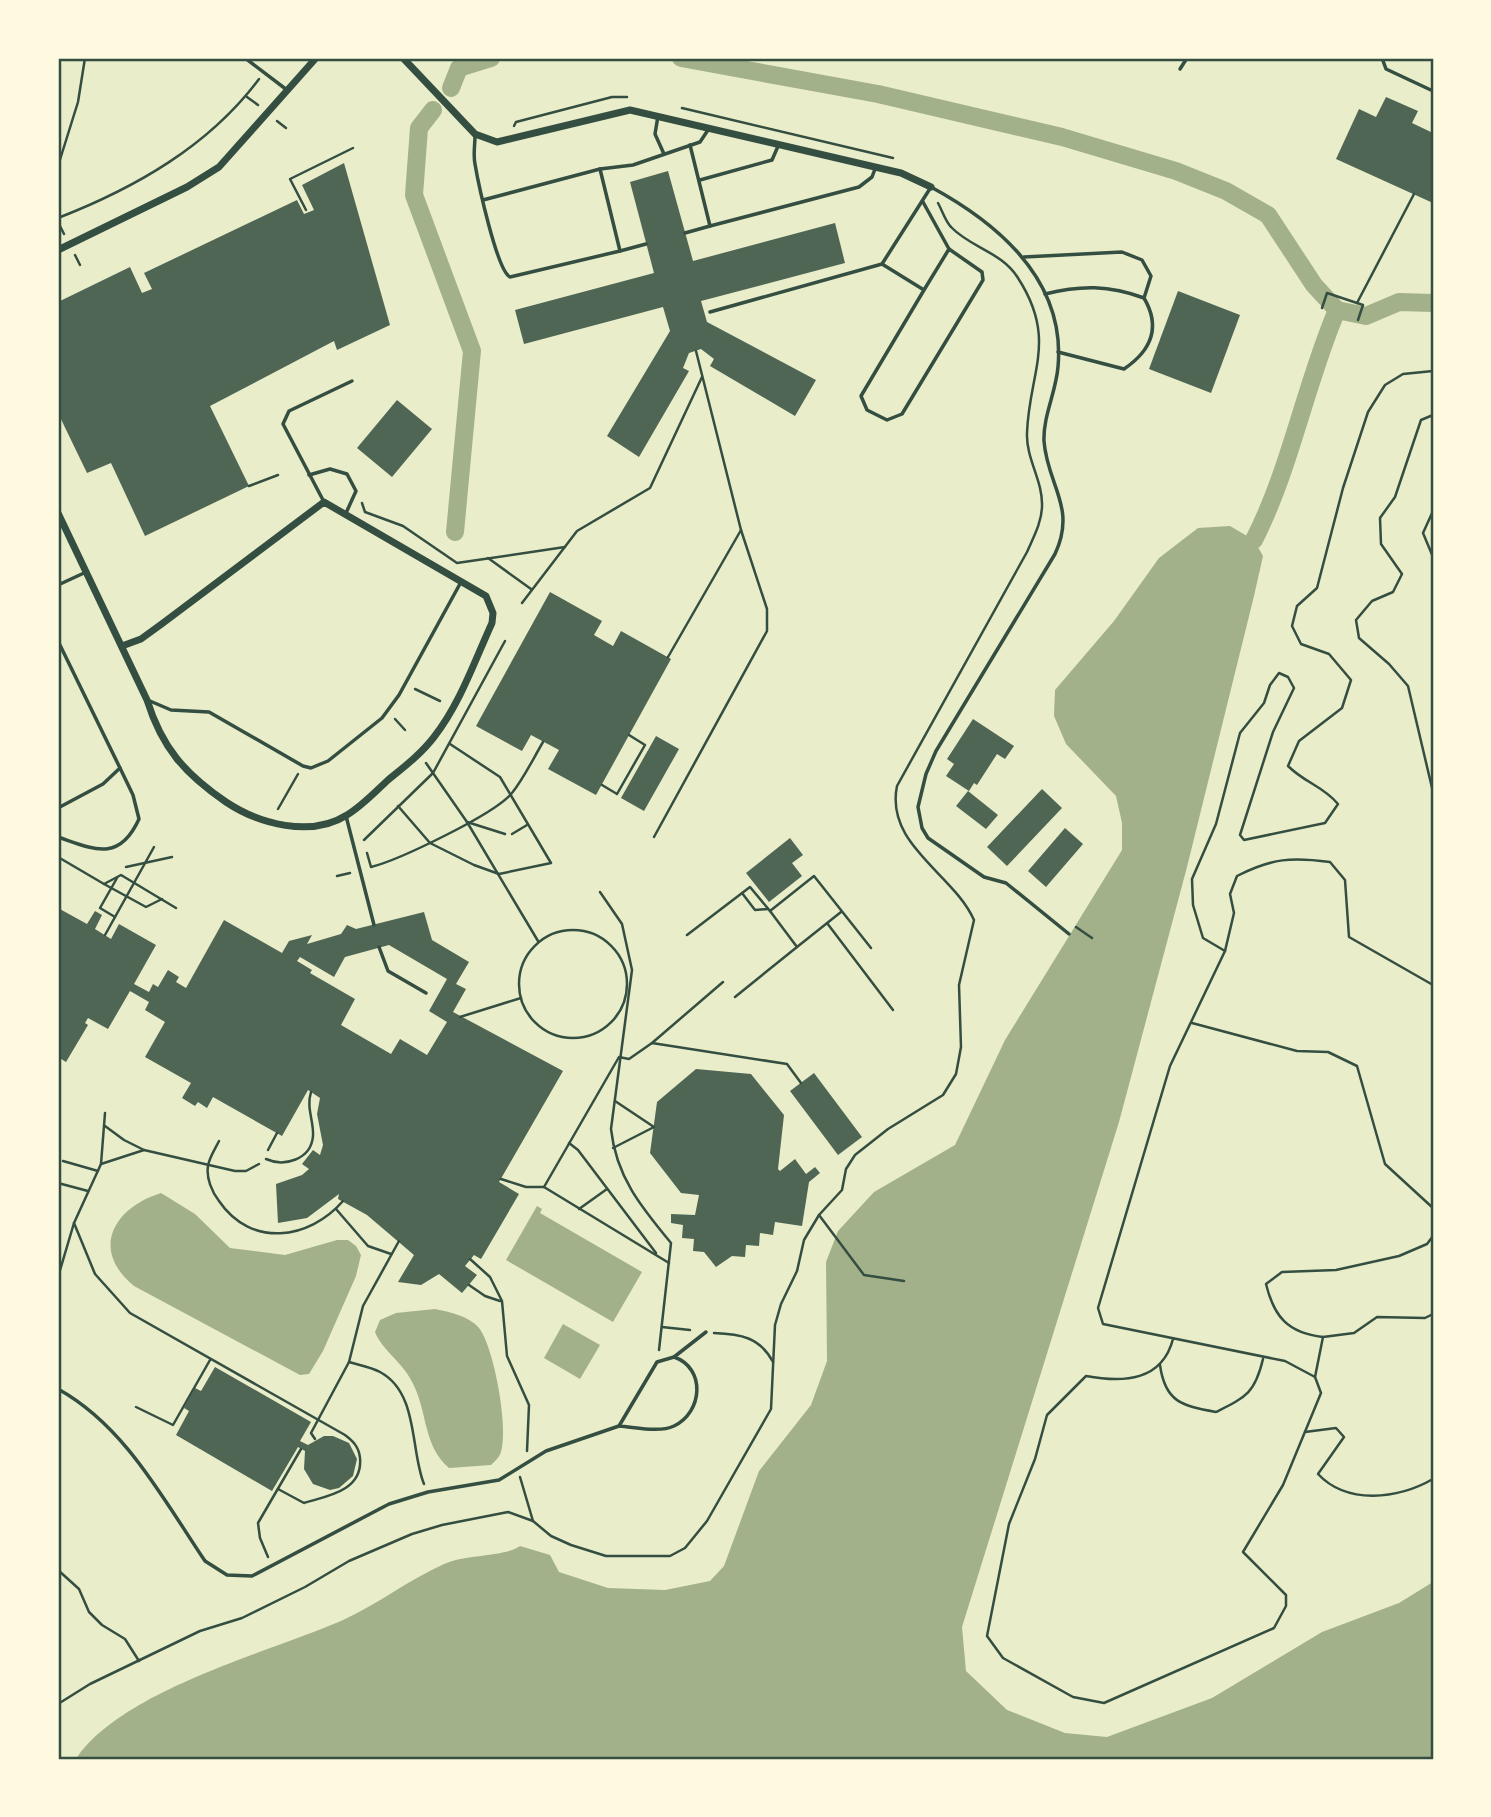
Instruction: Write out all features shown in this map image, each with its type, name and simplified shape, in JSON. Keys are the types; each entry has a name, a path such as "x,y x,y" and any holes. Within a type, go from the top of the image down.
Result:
{"street":[{"path":"58,250 204,178 233,154 316,58"},
{"path":"403,58 475,134 496,142 630,110 876,166 901,173 930,187"},
{"path":"58,513 147,700 157,733 183,768 232,806 279,826 313,825 346,816 420,753 436,735 492,623 491,603 486,596 462,580 324,502 141,639 122,646"}],"lane":[{"path":"245,58 288,90"},
{"path":"1180,69 1187,58"},
{"path":"1381,58 1386,69 1433,91"},
{"path":"659,115 655,134 664,154"},
{"path":"483,200 600,169 633,165 690,145 705,137 709,126"},
{"path":"475,134 474,162 483,200 502,269 510,278 646,244"},
{"path":"700,180 772,160 779,143"},
{"path":"690,145 710,226"},
{"path":"685,233 859,187 873,177 876,166"},
{"path":"600,169 620,251"},
{"path":"710,312 882,264 930,187 979,215 1024,257 1045,294 1056,329 1058,352 1044,443 1063,507 1065,526 1062,539 936,751 926,774 918,807 922,828 928,838 984,877 1006,883 1069,934"},
{"path":"923,201 948,249 978,267 983,280 902,414 887,420 867,410 861,396 948,249"},
{"path":"1024,257 1122,251 1142,260 1151,276 1144,298 1154,316 1149,343 1139,359 1124,369 1058,352"},
{"path":"882,264 925,290"},
{"path":"1045,294 1081,285 1144,298"},
{"path":"324,502 283,424 284,416 289,411 352,381"},
{"path":"308,475 330,470 347,474 356,491 345,515"},
{"path":"58,585 86,572"},
{"path":"147,700 171,710 209,712 312,768 328,761 388,711 462,580"},
{"path":"58,641 138,807 139,820 132,832 116,846 103,850 87,849 58,837"},
{"path":"58,808 103,784 120,768"},
{"path":"346,816 374,925"},
{"path":"379,947 388,971 426,993"},
{"path":"619,1426 657,1362 674,1357 706,1332"},
{"path":"58,1389 82,1404 114,1432 205,1561 215,1569 236,1577 252,1576 273,1566 377,1509 428,1492 487,1484 519,1470 546,1451 619,1426 674,1426 689,1413 698,1390 690,1365 674,1357"}],"path":[{"path":"58,166 78,102 85,58"},
{"path":"58,218 116,194 170,163 221,120 256,84"},
{"path":"516,122 612,97 638,99"},
{"path":"675,107 902,160"},
{"path":"306,210 290,179 353,148"},
{"path":"58,1704 90,1684 200,1631 242,1618 305,1587 349,1561 412,1534 508,1512 533,1521 551,1536 606,1556 670,1556 685,1548 707,1521 771,1409 775,1325 780,1304 797,1271 804,1240 819,1215 842,1190 846,1169 855,1155 888,1129 943,1095 959,1062 959,985 974,920 899,826 895,798 897,786 1027,552 1043,504 1027,440 1041,348 1029,299 1009,264 949,226 930,187"},
{"path":"1357,303 1414,194"},
{"path":"1322,307 1327,293 1363,305 1358,320"},
{"path":"654,837 766,631 766,609 741,530 696,351"},
{"path":"1225,951 1203,938 1193,905 1192,879 1216,824 1240,733 1246,722 1259,710 1279,673 1289,677 1294,688 1273,732 1240,835 1244,840 1325,823 1338,804 1327,790 1302,781 1288,766 1299,741 1342,708 1351,680 1329,654 1301,645 1292,626 1297,606 1317,588 1343,488 1368,412 1385,386 1403,374 1433,371"},
{"path":"522,603 577,531 650,488 702,377"},
{"path":"1433,415 1421,420 1395,497 1381,518 1381,544 1402,574 1393,592 1372,601 1356,620 1359,638 1389,664 1408,686 1433,792"},
{"path":"249,486 278,475"},
{"path":"362,499 365,512 403,526 457,563 565,547"},
{"path":"1433,511 1423,533 1433,557"},
{"path":"668,657 741,530"},
{"path":"488,558 532,590"},
{"path":"405,684 440,701"},
{"path":"388,711 405,730"},
{"path":"602,785 617,794 645,745 629,736"},
{"path":"371,867 430,843 510,796 543,742"},
{"path":"398,806 430,843 499,874 551,863 500,777 450,744"},
{"path":"426,763 467,822 538,942"},
{"path":"278,808 303,765"},
{"path":"467,822 505,834"},
{"path":"512,834 527,825"},
{"path":"105,935 154,847"},
{"path":"58,857 146,907 162,900"},
{"path":"126,867 172,857"},
{"path":"1315,1377 1285,1361 1263,1359 1103,1324 1098,1308 1152,1120 1170,1066 1225,951 1234,913 1230,894 1237,876 1259,865 1289,857 1330,862 1345,880 1349,937 1433,985"},
{"path":"337,876 350,873"},
{"path":"104,884 121,875 176,908"},
{"path":"742,893 755,910 769,910 814,876 871,948"},
{"path":"115,917 100,908 117,877"},
{"path":"687,935 750,887 797,947"},
{"path":"600,892 622,924 632,970 619,1057 611,1129 612,1148 621,1174 639,1204 671,1243 657,1362"},
{"path":"735,997 842,912"},
{"path":"827,923 893,1010"},
{"path":"1074,925 1092,938"},
{"path":"570,929 587,931 616,950 624,966 629,988 617,1016 605,1028 590,1036 573,1038 555,1035 540,1027 528,1014 521,998 521,967 538,942 552,933 570,929"},
{"path":"619,1057 629,1059 652,1043 723,982"},
{"path":"460,1017 521,998"},
{"path":"1192,1023 1297,1051 1328,1052 1357,1066 1385,1164 1433,1208"},
{"path":"652,1043 787,1064 801,1083"},
{"path":"544,1188 619,1057"},
{"path":"266,1159 278,1164 290,1163 304,1154 313,1140 308,1105 311,1092"},
{"path":"612,1148 654,1127 615,1101"},
{"path":"58,1277 74,1223 102,1164 105,1113"},
{"path":"105,1125 124,1140 144,1150 246,1171 259,1164"},
{"path":"268,1150 277,1133"},
{"path":"219,1141 208,1164 210,1184 221,1204 241,1223 254,1230 280,1235 296,1232 322,1221 343,1201"},
{"path":"569,1143 579,1150 658,1256"},
{"path":"102,1164 144,1150"},
{"path":"304,1154 308,1157"},
{"path":"63,1161 98,1171"},
{"path":"501,1179 544,1188 669,1263"},
{"path":"58,1183 88,1191"},
{"path":"579,1209 607,1189"},
{"path":"336,1209 368,1246 391,1254"},
{"path":"819,1215 864,1275 904,1281"},
{"path":"74,1223 95,1274 130,1313 356,1445 360,1462 356,1479 341,1491 304,1503 278,1489"},
{"path":"1433,1236 1427,1244 1399,1256 1336,1270 1282,1272 1266,1284 1272,1308 1297,1332 1323,1337 1354,1332 1377,1317 1425,1318 1433,1314"},
{"path":"315,1439 311,1433 316,1421 349,1362 363,1306 399,1241"},
{"path":"470,1259 490,1277 502,1301 507,1356 529,1405 528,1450 519,1470 533,1521"},
{"path":"667,1280 673,1280"},
{"path":"469,1284 485,1296 502,1301"},
{"path":"662,1327 735,1334 753,1339 767,1351 774,1364"},
{"path":"1173,1339 1168,1357 1160,1365 1135,1378 1107,1380 1086,1376 1047,1415 1035,1459 1009,1524 987,1636 1003,1658 1073,1697 1104,1703 1274,1628 1286,1606 1286,1595 1243,1552 1283,1485 1321,1393 1315,1377 1323,1337"},
{"path":"1160,1365 1163,1387 1178,1402 1216,1412 1247,1397 1259,1378 1263,1359"},
{"path":"136,1407 173,1425 210,1360"},
{"path":"349,1362 381,1372 400,1392 413,1426 416,1465 428,1492"},
{"path":"1305,1432 1336,1428 1344,1437 1318,1474 1330,1488 1370,1497 1433,1479"},
{"path":"273,1566 260,1538 258,1523 301,1449"},
{"path":"58,1570 79,1588 89,1612 102,1625 125,1639 139,1661"}],"shaded area":[{"path":"1230,526 1254,540 1263,556 1254,596 1187,867 1119,1122 962,1627 966,1671 1007,1710 1065,1733 1107,1737 1212,1698 1322,1632 1399,1603 1433,1582 1433,1759 76,1759 97,1735 126,1713 160,1694 236,1661 341,1621 431,1570 453,1561 505,1552 520,1546 550,1555 559,1572 608,1588 665,1590 710,1581 724,1566 759,1471 811,1405 827,1361 826,1262 838,1231 874,1192 955,1145 1005,1040 1122,850 1122,823 1116,796 1066,744 1054,716 1055,690 1114,621 1159,558 1198,528"},
{"path":"161,1193 195,1214 230,1248 285,1255 337,1240 348,1240 356,1246 361,1255 356,1276 323,1351 309,1374 300,1375 134,1286 121,1272 113,1258 113,1232 130,1209"},
{"path":"537,1206 542,1209 540,1213 642,1272 613,1322 506,1260"},
{"path":"435,1309 470,1320 485,1338 499,1388 503,1426 501,1452 491,1465 449,1468 440,1459 434,1449 411,1380 403,1367 382,1345 375,1332 380,1320 396,1313"},
{"path":"563,1324 600,1345 580,1379 544,1358"}],"building":[{"path":"1386,97 1418,111 1412,123 1433,133 1433,203 1336,159 1359,109 1376,117"},
{"path":"344,163 390,325 337,350 334,341 210,406 249,486 145,536 111,463 87,473 58,413 58,302 130,267 142,293 152,289 144,273 297,200 304,214 314,210 302,185"},
{"path":"668,171 693,261 835,223 845,263 701,301 707,322 816,380 795,416 710,366 714,359 701,349 689,353 683,368 689,371 639,457 607,436 670,331 663,307 524,344 515,310 654,273 630,182"},
{"path":"1178,291 1240,315 1211,393 1149,369"},
{"path":"397,400 432,429 392,477 357,448"},
{"path":"550,592 602,621 594,635 613,646 621,631 671,659 596,795 548,769 559,750 531,735 522,751 476,726"},
{"path":"973,719 1014,746 1005,759 997,754 977,785 974,783 969,791 946,776 954,764 947,759"},
{"path":"656,736 679,749 644,811 621,798"},
{"path":"1042,789 1062,808 1007,866 987,847"},
{"path":"968,791 998,815 986,829 956,806"},
{"path":"1065,828 1083,844 1046,887 1028,871"},
{"path":"790,838 803,855 792,863 802,876 769,902 746,873"},
{"path":"58,908 87,924 95,911 102,915 95,929 111,939 119,924 156,945 134,984 149,992 153,984 158,987 168,970 179,977 176,982 186,988 224,920 282,953 289,941 312,935 307,944 341,934 347,925 356,929 424,912 432,940 469,962 456,984 466,989 453,1012 563,1071 499,1182 519,1194 481,1259 474,1255 465,1266 477,1275 462,1293 439,1274 421,1285 398,1282 414,1255 367,1215 338,1199 339,1194 307,1218 278,1223 276,1184 302,1175 309,1169 302,1164 313,1150 320,1155 323,1145 317,1114 320,1098 308,1090 282,1136 213,1097 207,1108 198,1102 195,1106 182,1098 191,1083 145,1057 165,1022 145,1010 149,1002 130,991 108,1029 88,1018 85,1023 88,1025 66,1062 58,1057","holes":["389,945 447,979 429,1011 447,1022 427,1055 400,1039 391,1054 341,1025 355,999 310,973 312,970 297,961 300,957 334,977 345,957"]},
{"path":"696,1069 751,1074 784,1115 778,1169 780,1171 795,1159 806,1174 815,1167 820,1173 809,1182 802,1226 775,1222 773,1235 760,1233 759,1246 746,1245 745,1257 732,1256 716,1267 704,1252 693,1251 694,1239 682,1238 683,1225 671,1223 671,1214 695,1215 699,1195 681,1193 650,1153 657,1102"},
{"path":"814,1073 862,1137 838,1155 790,1091"},
{"path":"215,1367 311,1422 300,1441 308,1445 324,1436 333,1436 349,1443 357,1459 353,1476 339,1488 330,1490 313,1484 304,1469 305,1451 298,1447 272,1491 176,1435 189,1411 184,1408 195,1388 201,1391"}],"waterway":[{"path":"451,88 459,68 491,58"},
{"path":"681,58 878,94 1062,137 1176,171 1226,191 1268,215 1314,285 1337,310"},
{"path":"433,110 419,128 414,195 472,351 455,532"},
{"path":"1254,540 1278,484 1337,310 1366,316 1399,302 1433,303"}]}
